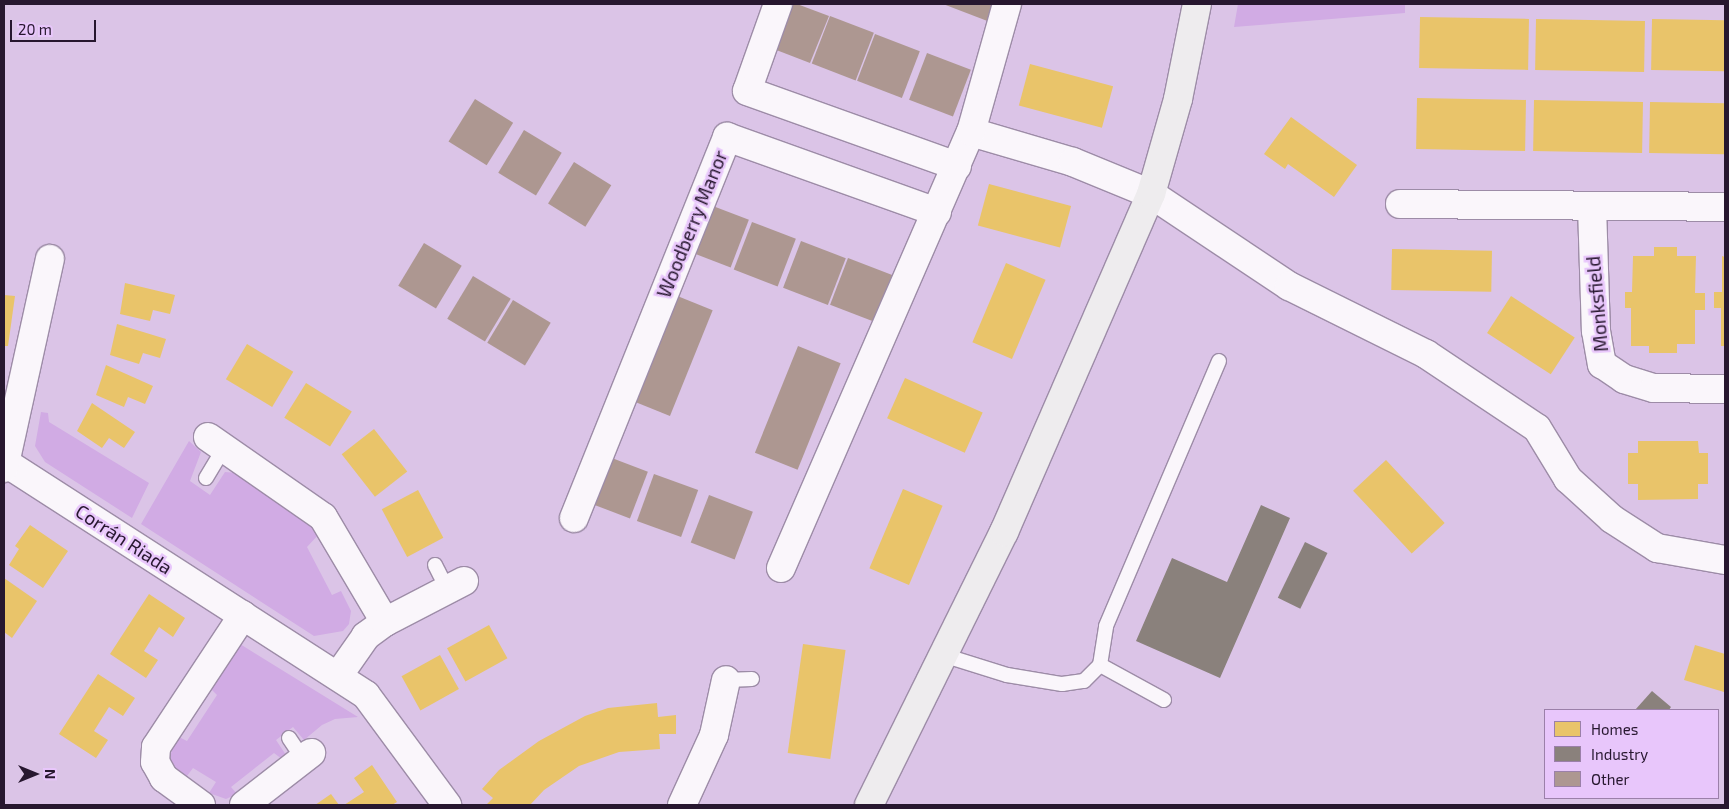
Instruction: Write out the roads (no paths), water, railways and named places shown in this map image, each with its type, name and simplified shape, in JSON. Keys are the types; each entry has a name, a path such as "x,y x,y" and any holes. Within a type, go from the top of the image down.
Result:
{"main road":[{"path":"868,805 1004,532 1151,194 1178,99 1197,4"}],"street":[{"path":"778,4 747,92 957,166"},
{"path":"781,568 971,132 1007,4"},
{"path":"971,132 1073,162 1151,194 1289,286 1426,354 1537,428 1568,479 1612,519 1657,548 1725,560"},
{"name":"Woodberry Manor","path":"574,518 727,137 937,212"},
{"path":"1400,204 1725,207"},
{"name":"Monksfield","path":"1592,206 1596,331 1602,364 1624,379 1654,388 1725,389"},
{"name":"Corrán Riada","path":"50,259 12,399 5,466 338,676 375,704 447,805"},
{"path":"216,442 324,517 385,622"},
{"path":"338,676 360,642 385,622 456,585"},
{"path":"201,805 164,778 155,762 156,747 243,615"},
{"path":"682,805 739,680"},
{"path":"244,805 301,750"}],"lane":[{"path":"943,655 1007,675 1062,684 1084,681 1100,665 1106,626 1219,362"},
{"path":"206,478 216,442"},
{"path":"434,565 456,585"},
{"path":"1100,665 1164,700"}]}
